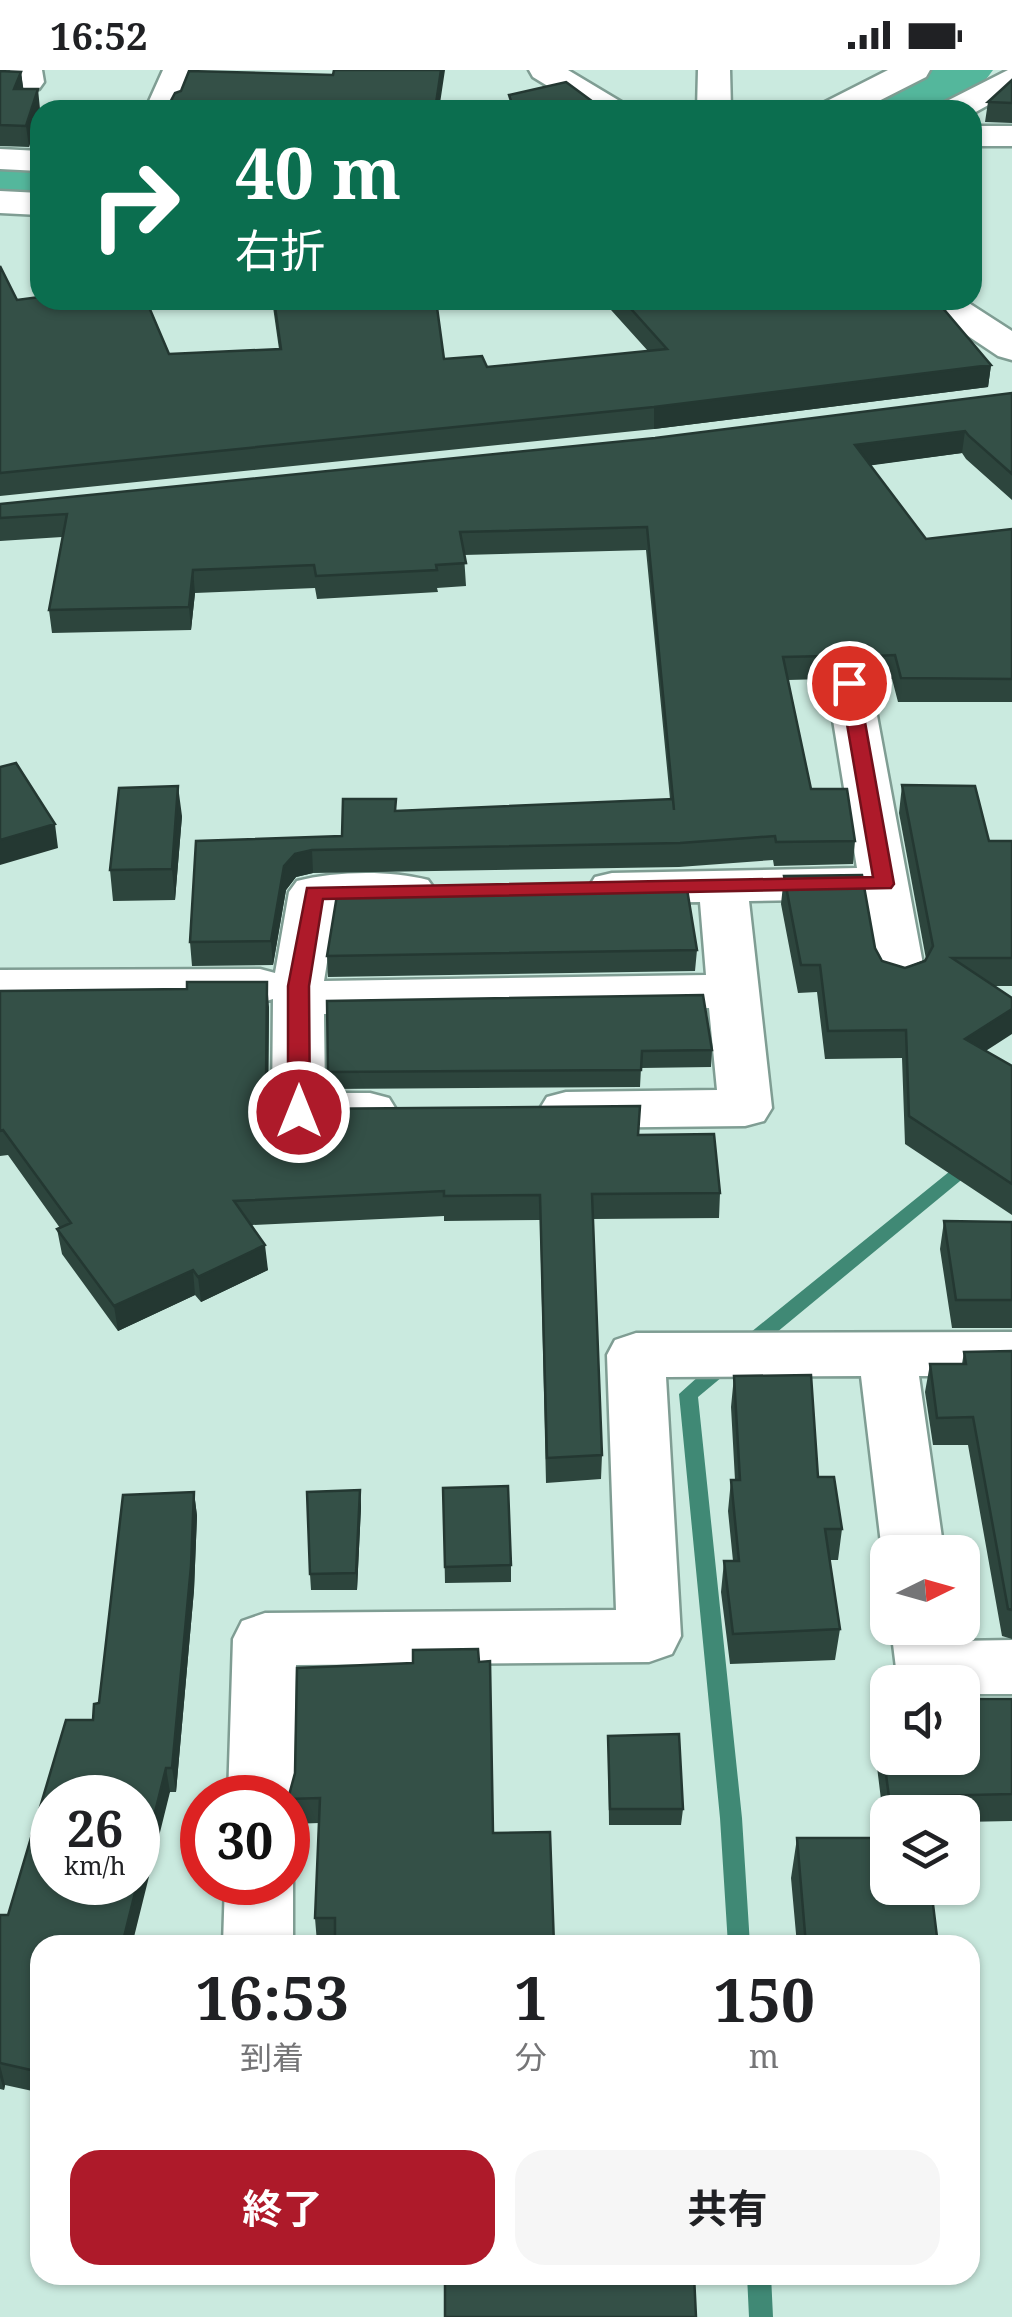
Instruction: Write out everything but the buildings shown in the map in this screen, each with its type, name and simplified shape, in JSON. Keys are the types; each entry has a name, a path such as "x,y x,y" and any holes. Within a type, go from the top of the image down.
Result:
{"street":[{"path":"166,100 179,70"},
{"path":"545,70 594,100"},
{"path":"714,70 714,100"},
{"path":"856,100 914,70"},
{"path":"973,100 1012,79"},
{"path":"982,136 1012,136"},
{"path":"0,159 30,160"},
{"path":"0,202 30,204"},
{"path":"955,310 1012,348"},
{"path":"849,683 900,975"},
{"path":"567,888 884,884"},
{"path":"512,1110 745,1108 723,886"},
{"path":"415,1111 299,1112 298,992 314,892 450,890"},
{"path":"0,987 298,992 734,991"},
{"path":"886,1354 911,1535"},
{"path":"262,1775 265,1639 649,1636 636,1356 1012,1354"},
{"path":"925,1645 928,1668 1012,1667"},
{"path":"258,1935 259,1905"}],"waterway":[{"path":"904,100 960,70"},
{"path":"0,179 30,180"},
{"path":"747,1346 971,1163"},
{"path":"727,1362 688,1394 731,1818 738,1935"},
{"path":"759,2285 761,2317"}],"route":[{"path":"299,1112 298,986 314,892 884,884 849,683"}]}
